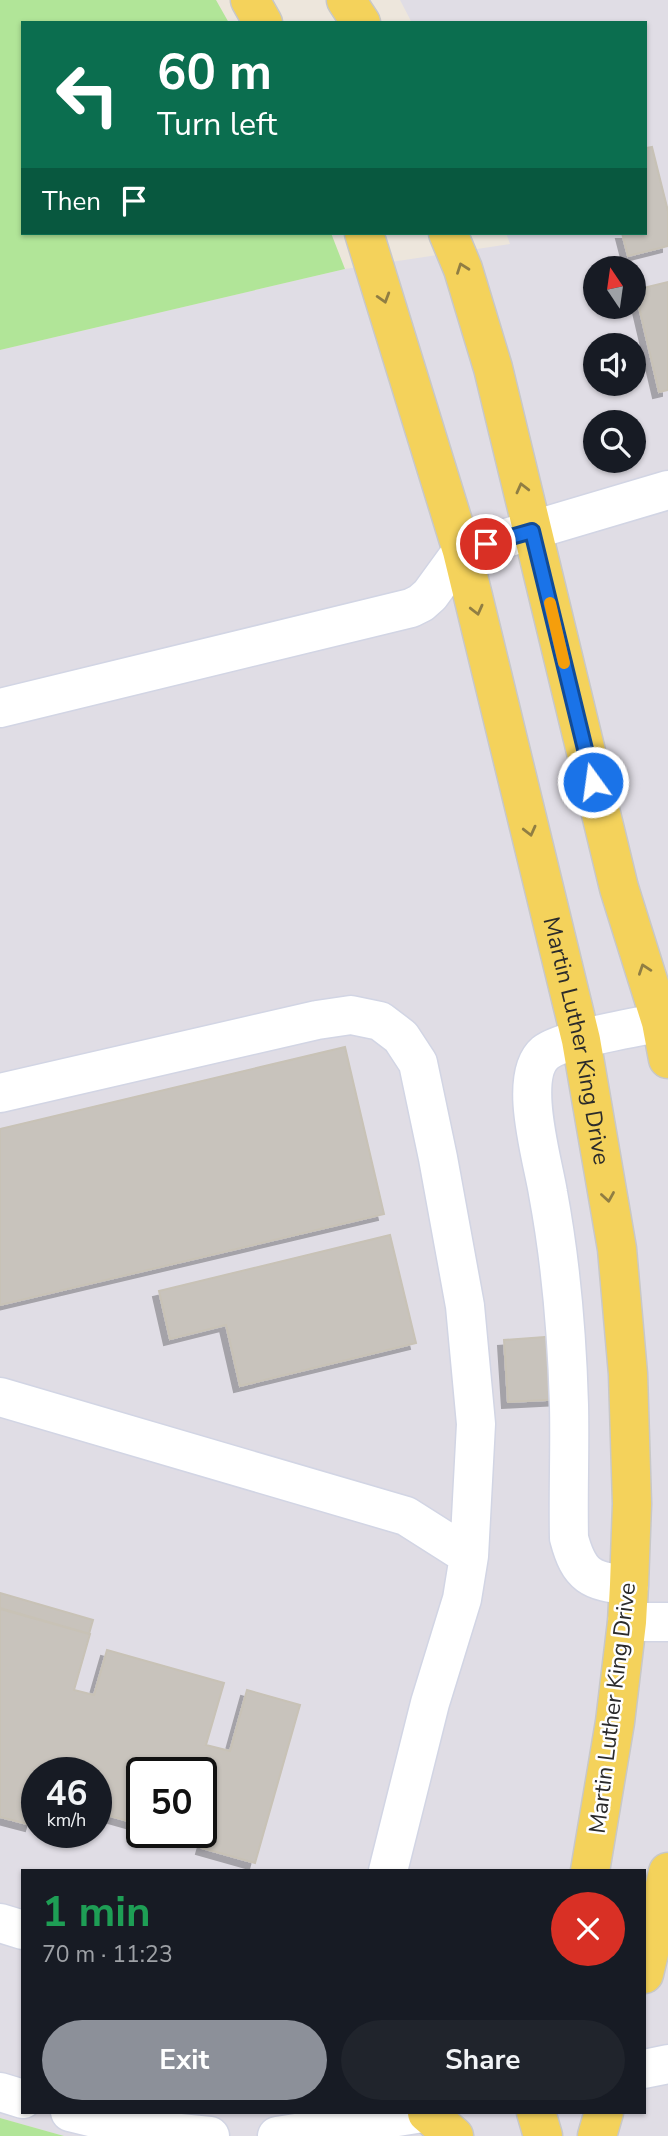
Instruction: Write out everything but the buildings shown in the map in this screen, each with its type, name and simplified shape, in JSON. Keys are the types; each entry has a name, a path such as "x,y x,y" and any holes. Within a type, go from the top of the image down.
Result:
{"main road":[{"path":"250,0 262,21"},
{"path":"346,0 360,21"},
{"name":"Martin Luther King Drive","path":"365,235 462,551 581,1040 617,1249 626,1346 632,1504 628,1603 615,1722 593,1861"},
{"path":"449,235 463,269 493,368 620,888 666,1034"},
{"path":"654,1965 668,1872"},
{"path":"430,2114 454,2136"},
{"path":"521,2136 526,2114"},
{"path":"537,2114 543,2136"},
{"path":"597,2136 603,2114"}],"street":[{"path":"0,708 411,608 430,595 462,551 668,490"},
{"path":"0,1093 317,1020 351,1015 380,1021 401,1037 418,1063 465,1306 476,1424 469,1556 461,1599 430,1703 388,1869"},
{"path":"666,1034 581,1040 545,1052 538,1062 532,1081 532,1100 565,1309 569,1406 569,1538 580,1569 604,1583 628,1603 668,1622"},
{"path":"0,1397 406,1516 469,1556"},
{"path":"0,1923 21,1929"},
{"path":"646,2069 668,2064"},
{"path":"0,2092 21,2098"},
{"path":"78,2114 139,2129 210,2136"},
{"path":"276,2136 415,2114"}],"shaded area":[{"path":"400,0 668,0 668,2136 64,2136 0,2118 0,350 345,269 510,244 507,235 647,235 647,21 411,21"}],"green space":[{"path":"0,0 216,0 228,21 21,21 21,235 332,235 345,269 0,350"},
{"path":"0,2118 64,2136 0,2136"}],"slow traffic":[{"path":"550,603 564,663"}],"route":[{"path":"486,544 532,531 593,782"}]}
